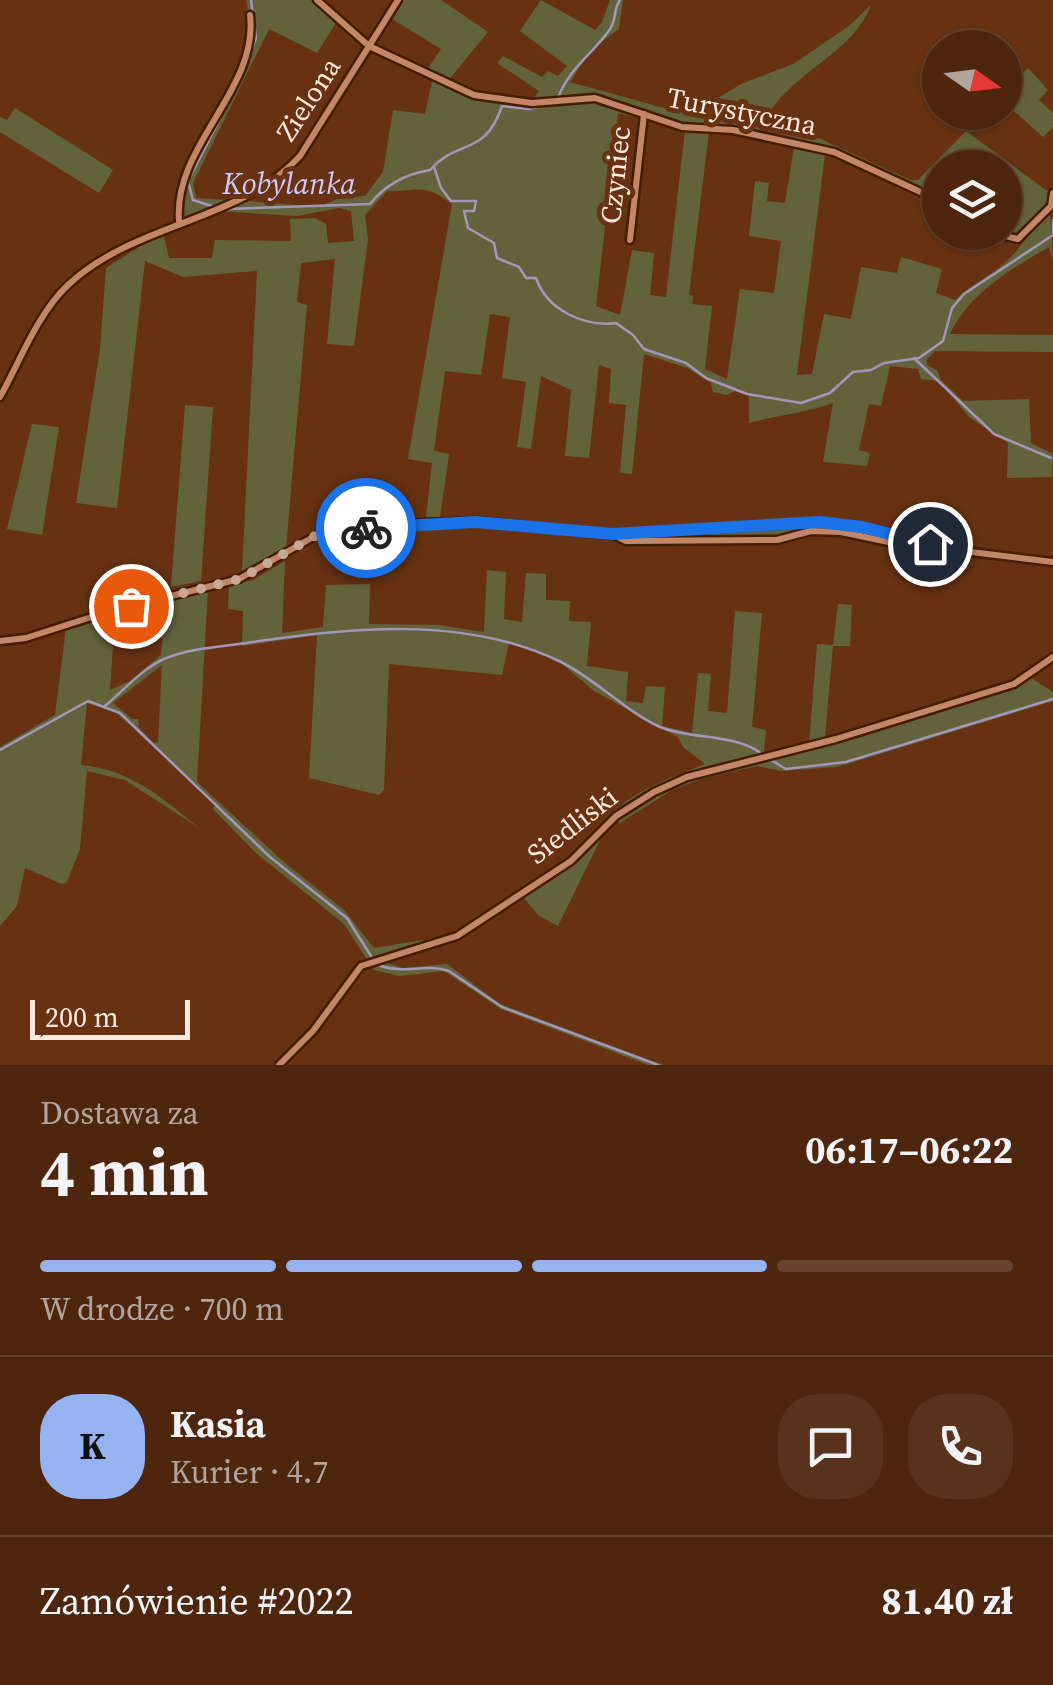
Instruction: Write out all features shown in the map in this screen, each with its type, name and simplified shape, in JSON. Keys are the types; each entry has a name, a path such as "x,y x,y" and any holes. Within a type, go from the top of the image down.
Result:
{"street":[{"name":"Turystyczna","path":"317,0 369,46 474,95 532,103 595,98 682,126 733,130 834,152 922,193"},
{"name":"Zielona","path":"0,397 68,286 112,256 180,221 255,194 280,177 300,156 398,0"},
{"path":"180,221 179,204 188,170 248,50 250,15"},
{"name":"Czyniec","path":"630,240 644,114"},
{"path":"1022,235 1052,208 1053,193"},
{"path":"0,641 26,638 130,606 240,579 302,542 328,533 464,521 612,534 820,522 862,527 988,556 1053,562"},
{"path":"612,534 626,542 777,540 811,531 841,532 903,545 916,541"},
{"name":"Siedliski","path":"279,1065 313,1031 352,973 361,966 457,936 571,861 616,816 654,792 687,777 840,738 1014,684 1053,657"}],"shaded area":[{"path":"246,0 312,0 338,20 317,53 269,29 193,183 196,198 228,200 185,217 180,211 186,178 250,51 253,36"},
{"path":"403,0 441,0 488,32 447,82 426,71 441,49 392,19"},
{"path":"541,0 595,30 610,0 623,0 619,29 592,48 570,82 664,108 703,107 741,84 793,64 849,26 871,5 851,36 792,86 768,115 910,180 922,176 922,190 852,157 790,137 694,125 709,132 689,295 693,296 692,304 712,306 705,369 727,379 740,289 774,293 781,241 749,236 755,181 769,183 767,201 785,203 794,147 825,154 797,375 812,374 824,314 851,319 861,267 897,273 901,257 942,269 936,293 955,300 1022,250 1022,244 1037,225 1050,215 1053,261 1049,247 1006,273 968,306 950,334 1053,335 1053,352 935,351 927,365 937,370 941,380 963,401 1029,399 1031,443 1053,454 1052,477 1007,478 1008,443 969,417 939,381 921,379 918,369 890,366 881,406 869,404 859,450 870,453 867,466 823,462 833,403 749,423 749,395 713,392 711,383 687,368 644,354 632,474 620,473 626,405 609,403 611,369 599,365 589,458 565,456 571,390 541,376 531,449 517,447 526,382 502,378 510,317 490,314 481,375 445,371 434,451 449,454 440,517 426,517 432,463 408,459 452,204 427,190 414,190 387,191 365,215 368,240 354,346 327,344 335,259 301,263 297,302 307,305 286,548 242,571 257,271 183,277 145,261 117,508 76,503 100,349 106,268 163,232 169,258 212,258 215,240 291,241 290,219 315,218 326,224 328,243 354,241 351,211 339,208 297,216 215,211 249,201 318,207 340,198 365,196 383,172 393,110 425,114 432,81 473,98 533,100 539,91 497,63 503,56 542,77 548,71 558,76 567,66 520,31","holes":["618,113 685,130 666,297 650,295 654,253 632,250 620,315 596,306"]},
{"path":"1028,68 1048,90 1039,100 1053,113 1053,127 1043,137 1022,118 1022,74"},
{"path":"15,108 113,170 99,193 0,132 0,117 7,120"},
{"path":"966,131 992,150 947,150"},
{"path":"1022,172 1050,193 1050,208 1022,228"},
{"path":"185,405 213,407 201,581 171,587"},
{"path":"32,424 59,427 42,535 7,529"},
{"path":"821,524 862,529 902,541 837,530 776,537 623,537 777,530"},
{"path":"285,561 282,633 323,627 326,585 370,584 369,624 439,625 484,632 487,570 506,572 504,619 522,622 526,573 546,574 546,600 570,601 569,621 591,622 587,666 628,672 626,701 643,703 646,686 665,687 662,726 692,733 698,673 711,674 708,711 727,713 735,611 762,613 752,727 766,730 764,752 675,777 608,821 640,792 705,764 683,747 678,737 594,691 560,662 509,643 502,675 389,664 384,790 379,795 309,778 317,635 242,646 243,611 228,609 229,585 253,580"},
{"path":"208,590 197,782 285,863 344,910 374,948 423,940 383,955 384,962 403,968 447,964 500,1004 663,1065 648,1065 501,1009 444,971 399,976 374,970 344,924 256,853 213,809 215,805 128,723 116,713 87,703 81,765 130,779 199,828 125,780 87,771 80,849 67,882 62,884 25,868 17,906 0,926 0,747 55,715 66,628 115,615 110,690 130,681 161,655 165,603","holes":["162,665 158,742 154,743 139,728 138,719 132,719 113,703"]},
{"path":"838,604 852,605 850,646 833,646 825,737 809,743 817,644 833,645"},
{"path":"1031,678 1053,692 1053,701 837,767 781,771 757,766 701,779 672,790 620,823 617,821 648,798 687,779 833,742 1015,687"},
{"path":"604,832 558,926 539,916 523,897 503,909 501,906 576,861"}],"waterway":[{"name":"Kobylanka","path":"244,71 256,38 251,0"},
{"name":"Kobylanka","path":"558,98 569,78 610,29 620,0"},
{"name":"Kobylanka","path":"226,209 370,204 397,181 430,170 440,160 479,140 495,122 502,106 529,109 551,104"},
{"name":"Kobylanka","path":"218,208 193,200 188,181 227,105"},
{"path":"434,167 441,188 451,201 476,201 474,211 464,211 468,228 494,243 497,258 519,267 526,278 536,278 549,299 568,314 592,322 616,323 644,349 686,363 706,378 747,394 801,403 830,393 853,372 919,358 943,341 952,308 964,294 1053,235 1053,220"},
{"path":"914,358 994,434 1051,458"},
{"path":"105,706 156,663 194,650 324,633 445,631 522,646 572,668 660,727 739,743 762,754"},
{"path":"771,760 786,769 846,762 1053,699"},
{"path":"0,750 88,701 120,713 270,857 347,918 371,956"},
{"path":"378,965 449,971 502,1007 658,1065"}],"way so far":[{"path":"131,606 240,579 315,536 366,528"}],"route":[{"path":"366,528 476,522 612,534 820,522 862,527 930,544"}]}
